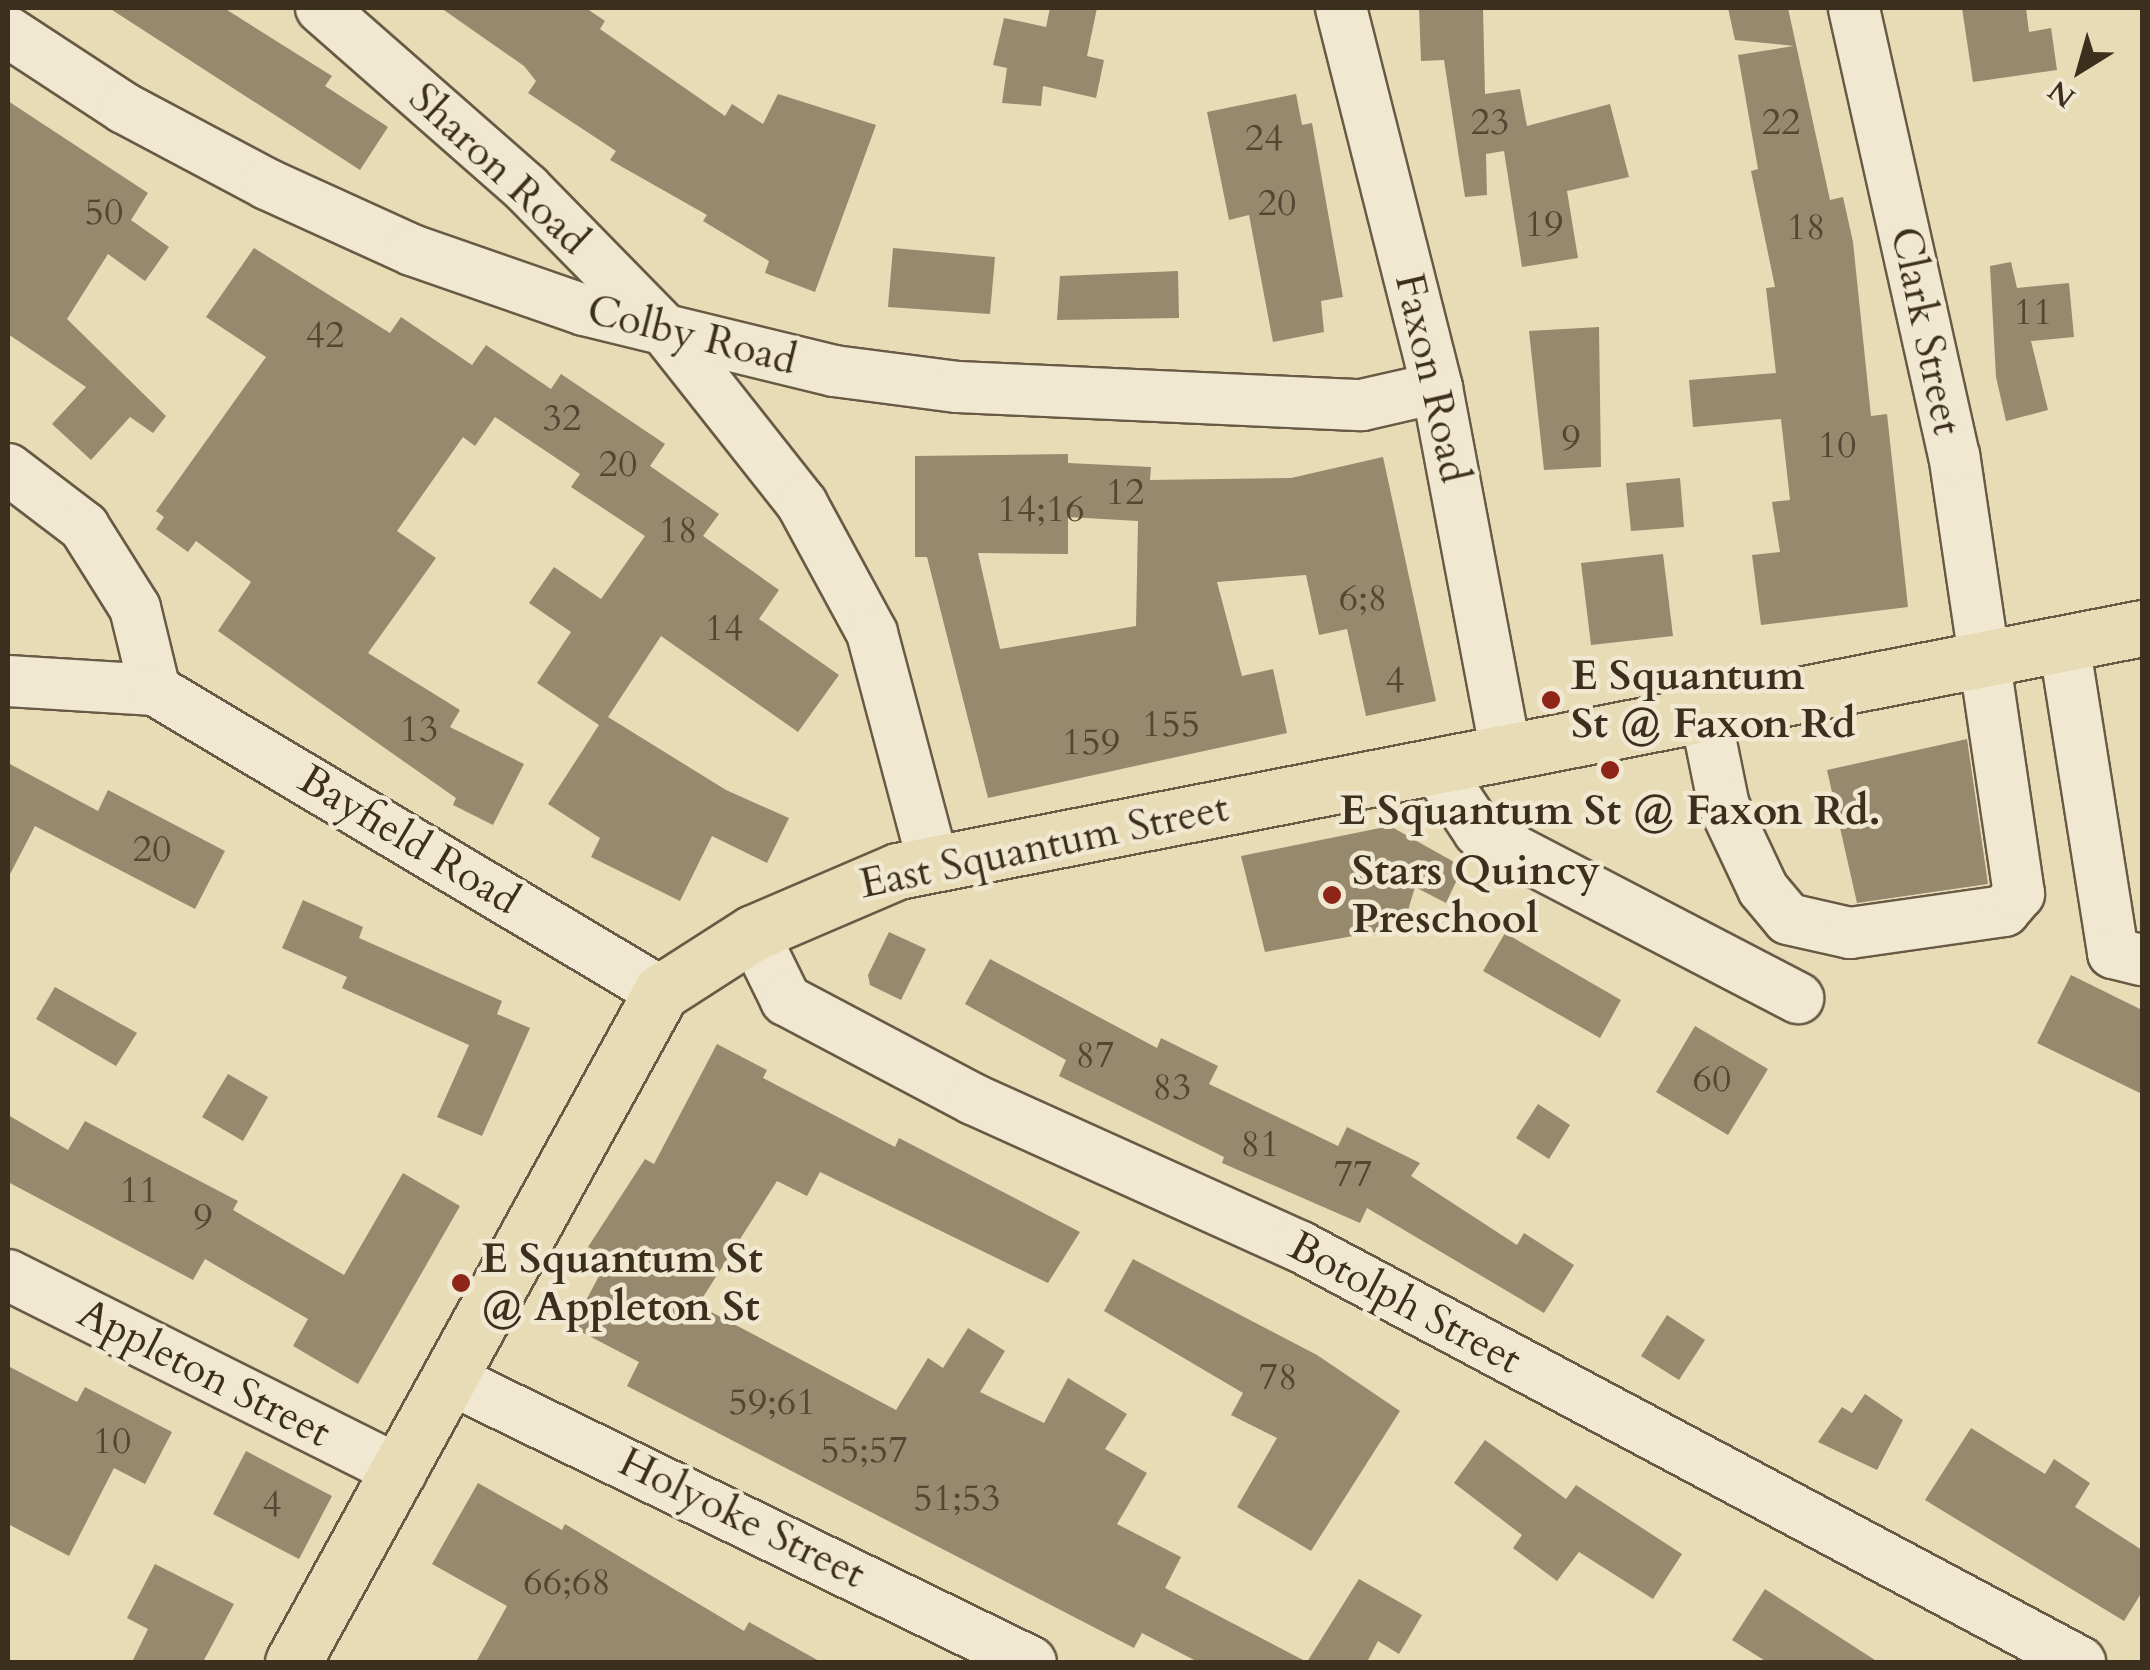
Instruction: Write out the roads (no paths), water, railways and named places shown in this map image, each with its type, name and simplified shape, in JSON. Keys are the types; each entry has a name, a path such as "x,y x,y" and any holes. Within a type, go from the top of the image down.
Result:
{"main road":[{"name":"East Squantum Street","path":"293,1662 662,992 753,932 871,878 2142,628"}],"street":[{"name":"Sharon Road","path":"321,8 527,189 664,328 802,504 872,633 934,866"},
{"name":"Faxon Road","path":"1341,8 1437,388 1506,752"},
{"name":"Clark Street","path":"1705,714 1724,806 1764,889 1788,919 1850,933 2004,912 2020,894 1954,456 1854,8"},
{"name":"Colby Road","path":"8,32 140,116 412,250 584,310 834,370 958,386 1362,405 1437,388"},
{"path":"8,469 84,528 136,608 155,690 8,681"},
{"path":"2064,643 2114,953 2142,960"},
{"name":"Bayfield Road","path":"155,690 662,992"},
{"path":"1436,766 1479,832 1798,998"},
{"name":"Botolph Street","path":"753,932 786,1000 973,1100 1299,1246 2080,1662"},
{"name":"Appleton Street","path":"8,1275 401,1472"},
{"name":"Holyoke Street","path":"450,1379 1032,1662"}],"place":[{"name":"E Squantum St @ Faxon Rd","path":"1551,700"},
{"name":"E Squantum St @ Faxon Rd.","path":"1610,770"},
{"name":"Stars Quincy Preschool","path":"1332,895"},
{"name":"E Squantum St @ Appleton St","path":"461,1283"}]}
